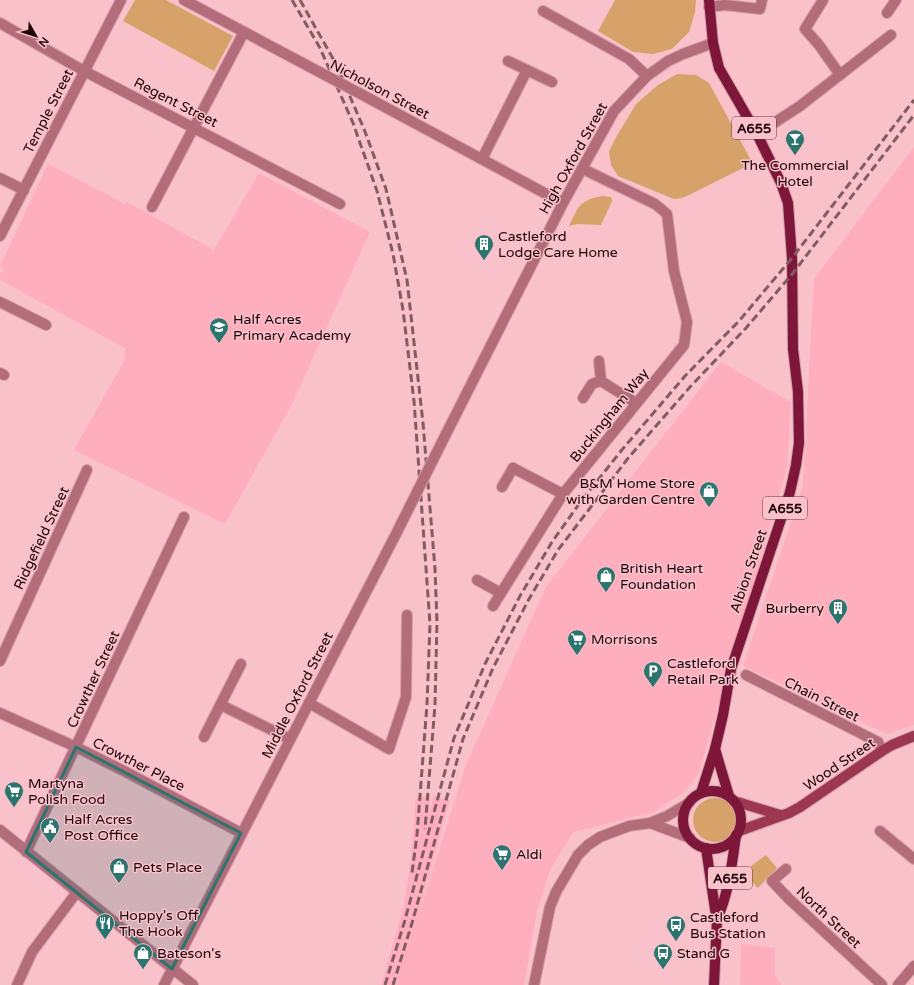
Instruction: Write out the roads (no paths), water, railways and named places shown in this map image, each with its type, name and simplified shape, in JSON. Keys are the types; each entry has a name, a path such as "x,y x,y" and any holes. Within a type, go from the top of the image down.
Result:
{"main road":[{"name":"A655","path":"709,4 713,43 719,68 757,134"},
{"name":"Albion Street","path":"715,749 731,669 790,492 799,442 798,392 793,349 792,258 788,203 781,183 757,134"},
{"name":"A655","path":"701,793 715,749"},
{"name":"A655","path":"715,749 731,799"},
{"path":"710,791 720,792 731,799 738,807 740,815 738,833 727,844 718,848 706,848 700,846 690,838 684,826 684,817 689,803 694,797 701,793 710,791"},
{"name":"A655","path":"717,919 724,902 738,833"},
{"name":"A655","path":"706,848 717,919 714,985"}],"street":[{"name":"Temple Street","path":"0,236 120,0"},
{"name":"Nicholson Street","path":"184,0 563,203"},
{"path":"709,4 760,8 762,0"},
{"path":"823,0 805,29 819,44 840,75"},
{"path":"886,13 896,0"},
{"path":"543,11 629,59 647,76"},
{"name":"Regent Street","path":"0,23 84,71 340,204"},
{"path":"152,207 244,32"},
{"path":"757,134 800,106 891,35"},
{"name":"High Oxford Street","path":"446,434 563,203 614,111 647,76 668,61 713,43"},
{"path":"508,61 552,82"},
{"path":"482,159 527,70"},
{"name":"Buckingham Way","path":"493,606 563,494 684,345 686,322 674,271 667,214 656,204 582,169"},
{"path":"0,178 24,190"},
{"path":"0,302 46,324"},
{"path":"599,361 601,381"},
{"path":"601,381 636,403"},
{"path":"583,398 592,384 601,381"},
{"name":"Middle Oxford Street","path":"164,985 446,434"},
{"path":"502,487 511,463 563,494"},
{"name":"Ridgefield Street","path":"0,661 87,470"},
{"name":"Crowther Street","path":"26,852 184,517"},
{"path":"477,580 501,593"},
{"path":"309,703 389,748 406,697 407,615"},
{"path":"204,737 241,664"},
{"name":"Chain Street","path":"746,675 878,742 882,751"},
{"path":"221,705 290,739"},
{"name":"Crowther Place","path":"0,713 76,747 241,833"},
{"name":"Wood Street","path":"738,833 800,807 882,751 914,736"},
{"path":"731,799 780,815"},
{"path":"534,985 550,907 558,888 578,854 600,837 630,826 650,823 667,816 689,803"},
{"path":"650,823 690,838"},
{"path":"0,830 193,985"},
{"path":"880,831 914,859"},
{"name":"North Street","path":"786,869 772,881 789,900 882,985"},
{"path":"17,985 32,952 76,892"},
{"path":"898,985 914,966"}],"railway":[{"path":"292,0 320,48 353,123 377,191 393,254 403,310 414,401 430,624 427,704 417,835 412,873"},
{"path":"300,0 336,64 364,129 386,189 407,280 423,423 435,569 437,622 435,705 425,829"},
{"path":"385,985 405,920 454,738 485,664 520,596 552,542 582,500 621,451 685,376 739,321 792,258 914,100"},
{"path":"393,985 412,923 463,739 493,668 529,599 558,550 629,457 690,387 746,328 793,273 914,115"}],"place":[{"name":"The Commercial Hotel","path":"795,156"},
{"name":"Castleford Lodge Care Home","path":"484,261"},
{"name":"Half Acres Primary Academy","path":"219,344"},
{"name":"B&M Home Store with Garden Centre","path":"709,508"},
{"name":"British Heart Foundation","path":"606,593"},
{"name":"Burberry","path":"838,625"},
{"name":"Morrisons","path":"577,656"},
{"name":"Castleford Retail Park","path":"653,688"},
{"name":"Martyna Polish Food","path":"14,808"},
{"name":"Half Acres Post Office","path":"50,844"},
{"name":"Aldi","path":"502,871"},
{"name":"Pets Place","path":"119,884"},
{"name":"Hoppy's Off The Hook","path":"105,940"},
{"name":"Castleford Bus Station","path":"676,942"},
{"name":"Bateson's","path":"143,970"},
{"name":"Stand G","path":"663,970"}]}
